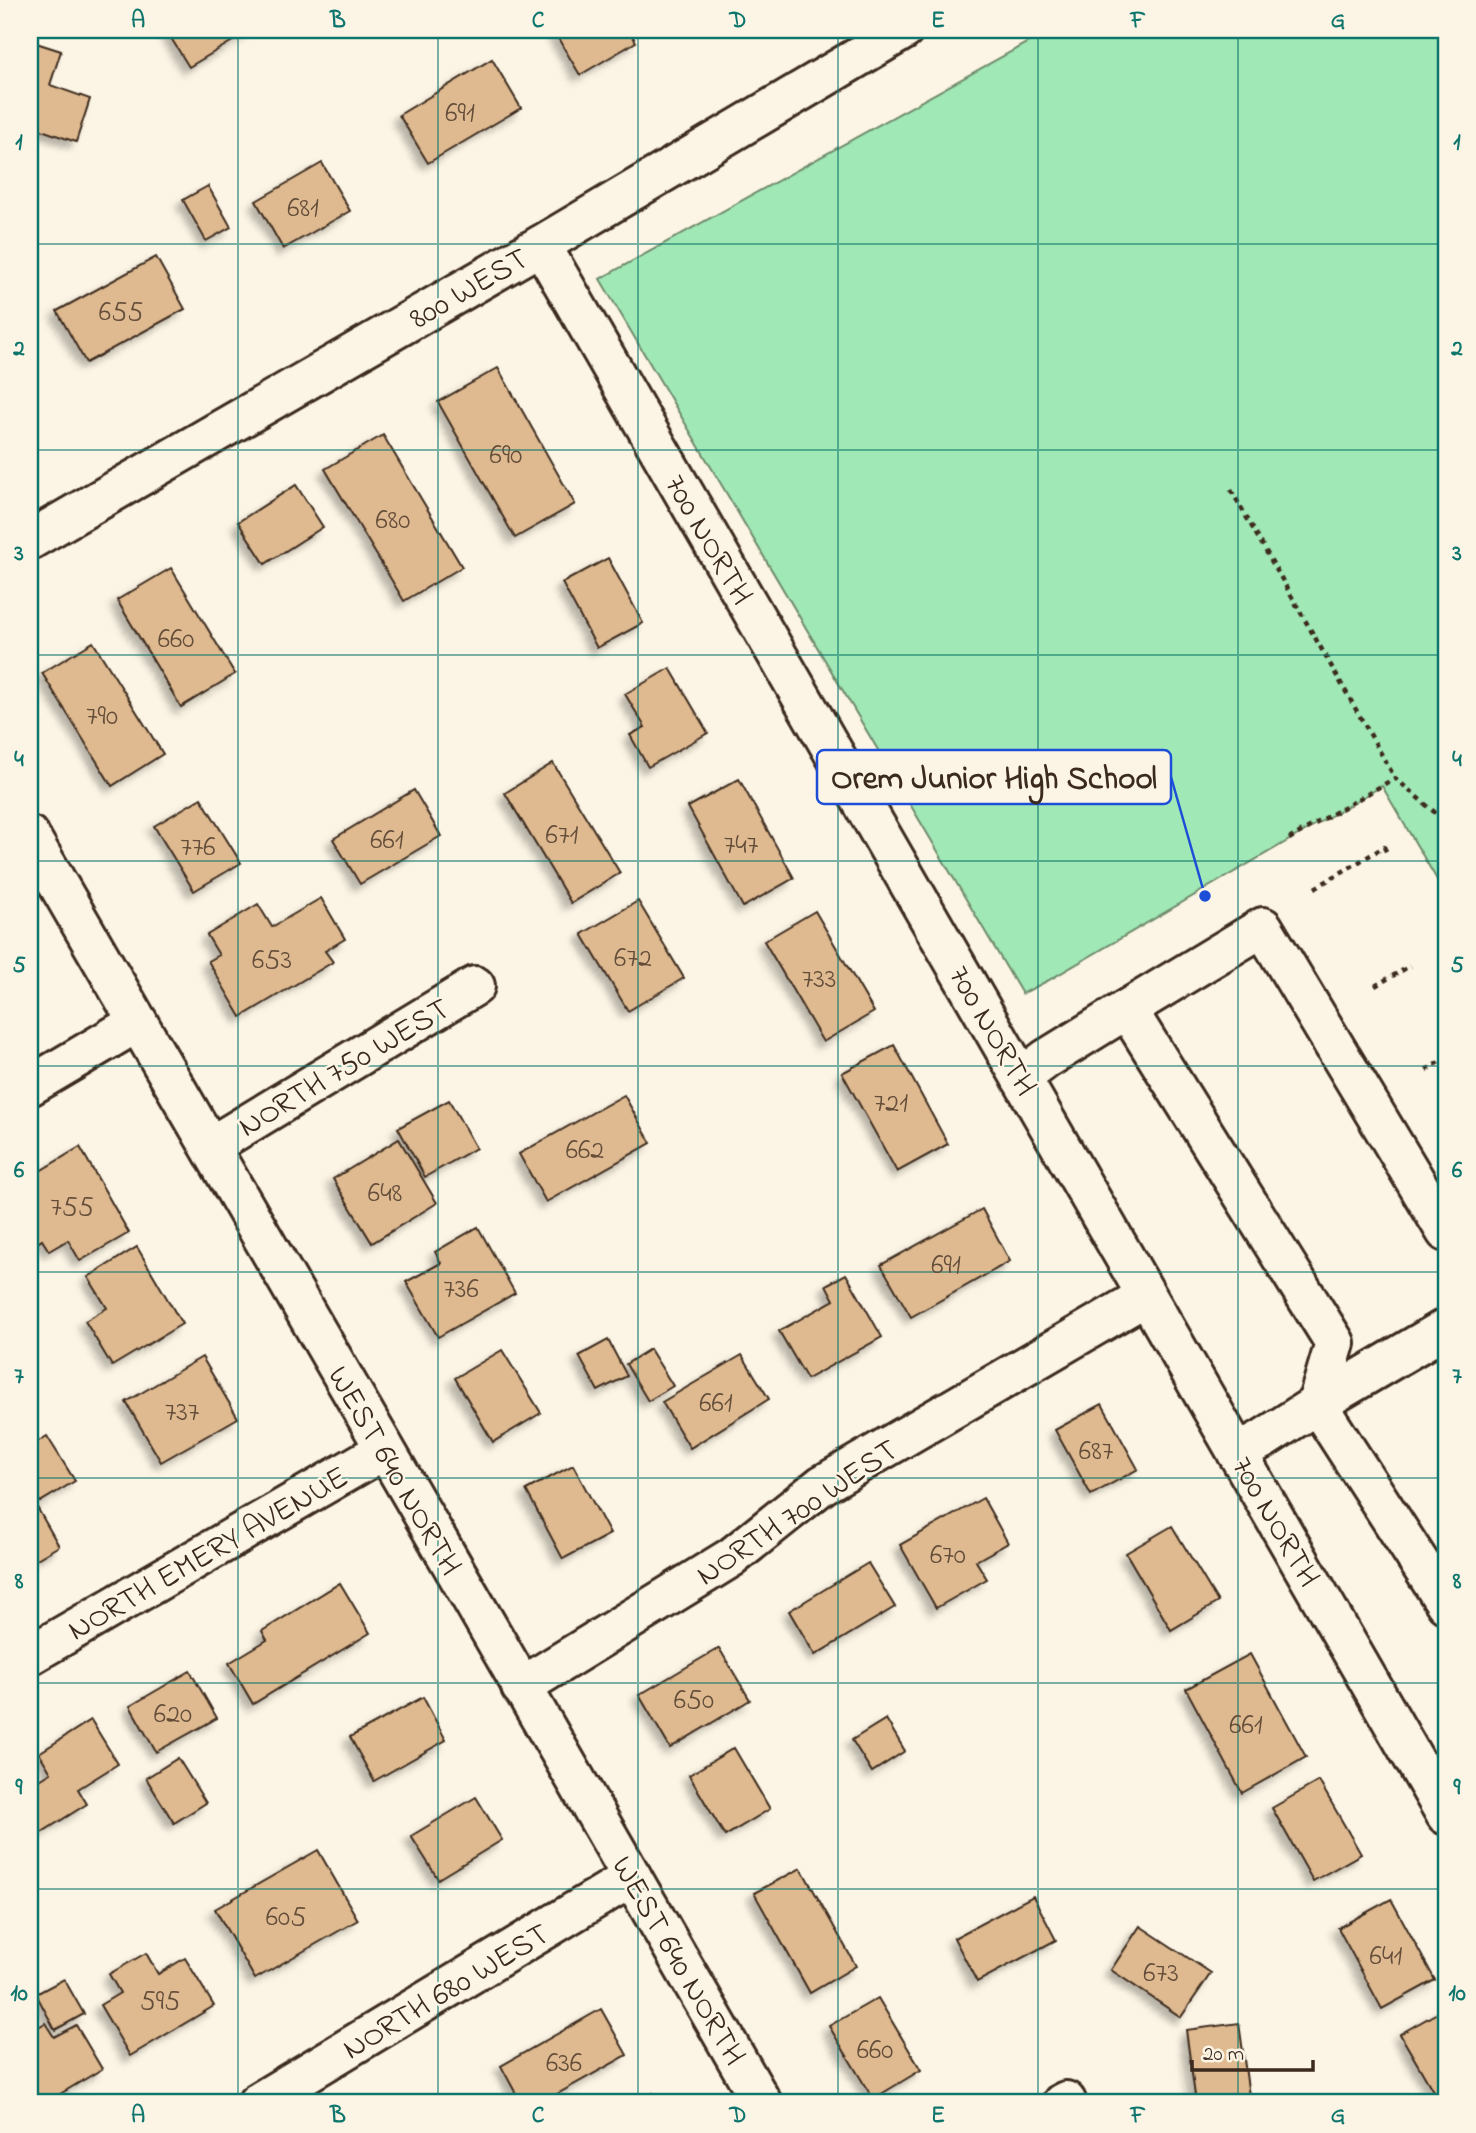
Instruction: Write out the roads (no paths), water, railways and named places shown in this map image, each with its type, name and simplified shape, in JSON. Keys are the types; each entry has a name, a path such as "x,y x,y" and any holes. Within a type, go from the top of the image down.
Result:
{"street":[{"name":"800 WEST","path":"30,540 541,245 904,30"},
{"name":"700 NORTH","path":"541,245 1446,1815"},
{"name":"WEST 640 NORTH","path":"30,836 762,2103"},
{"path":"1021,1078 1046,1059 1263,927 1446,1232"},
{"name":"NORTH 750 WEST","path":"211,1146 475,986"},
{"path":"1127,1009 1335,1343 1317,1404 1446,1604"},
{"path":"30,1086 138,1022"},
{"name":"NORTH 700 WEST","path":"521,1687 732,1557 822,1485 1146,1296"},
{"path":"1237,1453 1446,1328"},
{"name":"NORTH EMERY AVENUE","path":"30,1655 384,1450"},
{"name":"NORTH 680 WEST","path":"257,2103 632,1877"}],"place":[{"name":"Orem Junior High School","path":"1205,896"}]}
